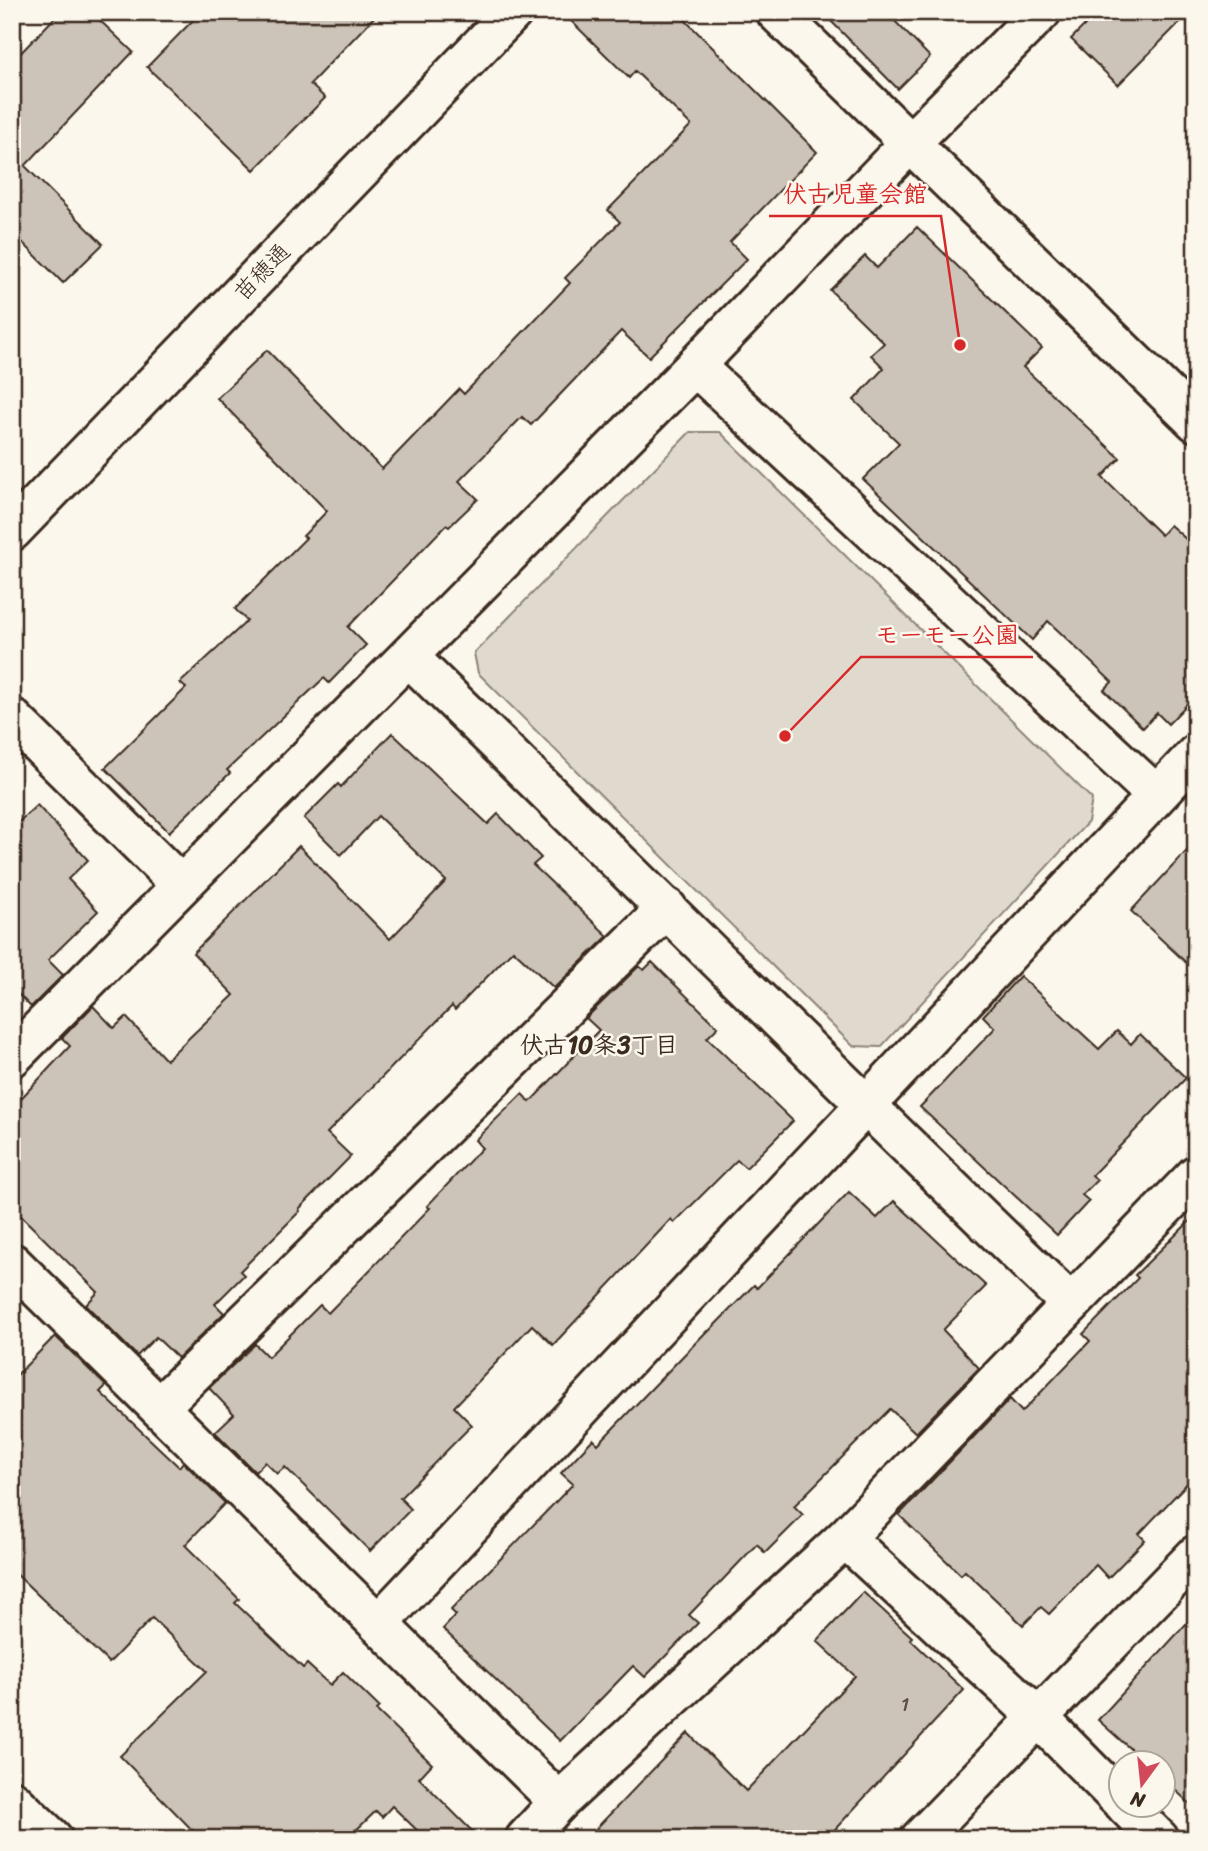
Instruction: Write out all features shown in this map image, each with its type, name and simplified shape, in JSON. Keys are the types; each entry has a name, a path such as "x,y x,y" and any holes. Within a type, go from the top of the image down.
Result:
{"main road":[{"name":"苗穂通","path":"12,531 513,12"},
{"path":"776,12 1196,422"},
{"path":"12,1056 409,657 1041,12"},
{"path":"695,366 1156,794"},
{"path":"409,657 667,908 865,1107 1071,1304"},
{"path":"12,718 181,885"},
{"path":"378,1624 1196,754"},
{"path":"159,1407 667,908"},
{"path":"525,1839 559,1802 845,1538 1196,1175"},
{"path":"12,1263 559,1802"},
{"path":"845,1538 1038,1717 1106,1785"},
{"path":"920,1839 1196,1555"},
{"path":"12,1800 53,1839"},
{"path":"1141,1820 1159,1839"}],"shaded area":[{"path":"690,432 720,432 1092,799 1088,822 881,1047 853,1046 478,673 474,653"}],"building":[{"path":"60,12 91,12 133,52 25,166 103,244 63,283 12,232 12,62"},
{"path":"201,12 379,12 310,84 325,98 254,170 147,67"},
{"path":"562,12 677,12 817,152 730,242 747,259 649,357 621,331 531,425 522,417 459,481 478,499 449,527 446,525 348,627 366,645 329,683 324,678 227,770 230,773 169,832 105,768 186,688 180,683 247,621 235,609 306,538 303,536 327,511 217,398 267,350 382,469 459,389 464,394 570,283 565,278 620,222 608,210 691,125 635,71 629,78"},
{"path":"822,12 886,12 930,57 898,89"},
{"path":"1098,12 1190,12 1118,85 1071,39"},
{"path":"917,227 1042,348 1023,367 1120,458 1102,477 1161,535 1170,525 1196,548 1196,695 1168,724 1157,713 1143,728 1104,690 1112,682 1048,621 1032,640 863,479 899,443 854,400 884,368 871,355 884,343 830,290 865,256 877,268"},
{"path":"392,733 488,824 498,814 541,858 533,865 608,936 554,988 513,950 455,1010 452,1006 327,1133 351,1156 240,1271 244,1275 215,1304 224,1313 178,1358 156,1337 137,1356 86,1305 98,1292 12,1207 12,1108 70,1046 62,1038 93,1006 114,1028 126,1017 166,1060 234,995 193,953 299,846 390,939 446,881 378,816 341,855 304,818 338,784 341,787"},
{"path":"37,805 88,860 68,879 98,911 48,960 63,975 31,1007 15,991 12,994 12,828"},
{"path":"1196,841 1196,972 1131,911"},
{"path":"652,962 718,1027 707,1038 793,1121 746,1168 737,1160 674,1223 671,1219 553,1345 532,1325 454,1407 472,1425 400,1498 411,1509 370,1551 285,1467 277,1474 265,1462 255,1472 215,1432 234,1414 209,1388 255,1344 268,1357 320,1305 328,1313 430,1208 427,1206 482,1148 475,1140 522,1094 530,1102 599,1030 586,1018 639,966 644,970"},
{"path":"1020,976 1099,1049 1117,1031 1131,1044 1140,1034 1186,1078 1092,1175 1097,1180 1082,1195 1089,1201 1057,1235 920,1107 995,1028 983,1016"},
{"path":"849,1192 877,1218 894,1201 986,1286 943,1330 979,1368 916,1433 890,1409 794,1506 803,1515 765,1553 757,1544 689,1615 698,1623 645,1677 633,1666 560,1741 443,1629 456,1615 451,1610 573,1484 561,1473 593,1439 598,1444 707,1331 754,1285 757,1288"},
{"path":"1196,1215 1196,1474 1139,1534 1145,1540 1108,1578 1096,1565 1049,1614 1041,1607 1023,1625 965,1571 961,1575 899,1515 1010,1399 1022,1412 1090,1341 1083,1334 1138,1278 1135,1275"},
{"path":"55,1336 106,1386 100,1392 179,1467 183,1462 225,1503 185,1545 239,1599 235,1603 303,1668 307,1664 330,1685 343,1672 379,1707 376,1710 432,1764 419,1778 480,1839 426,1839 392,1806 382,1817 376,1811 347,1839 201,1839 120,1756 207,1671 152,1618 109,1663 12,1570 12,1380"},
{"path":"863,1592 964,1690 826,1839 586,1839 688,1733 746,1791 855,1676 817,1641"},
{"path":"1196,1613 1196,1809 1176,1791 1176,1750 1131,1750 1098,1720"}],"place":[{"name":"伏古児童会館","path":"960,345"},
{"name":"モーモー公園","path":"785,736"}],"district":[{"name":"伏古10条3丁目","path":"599,1045"}]}
